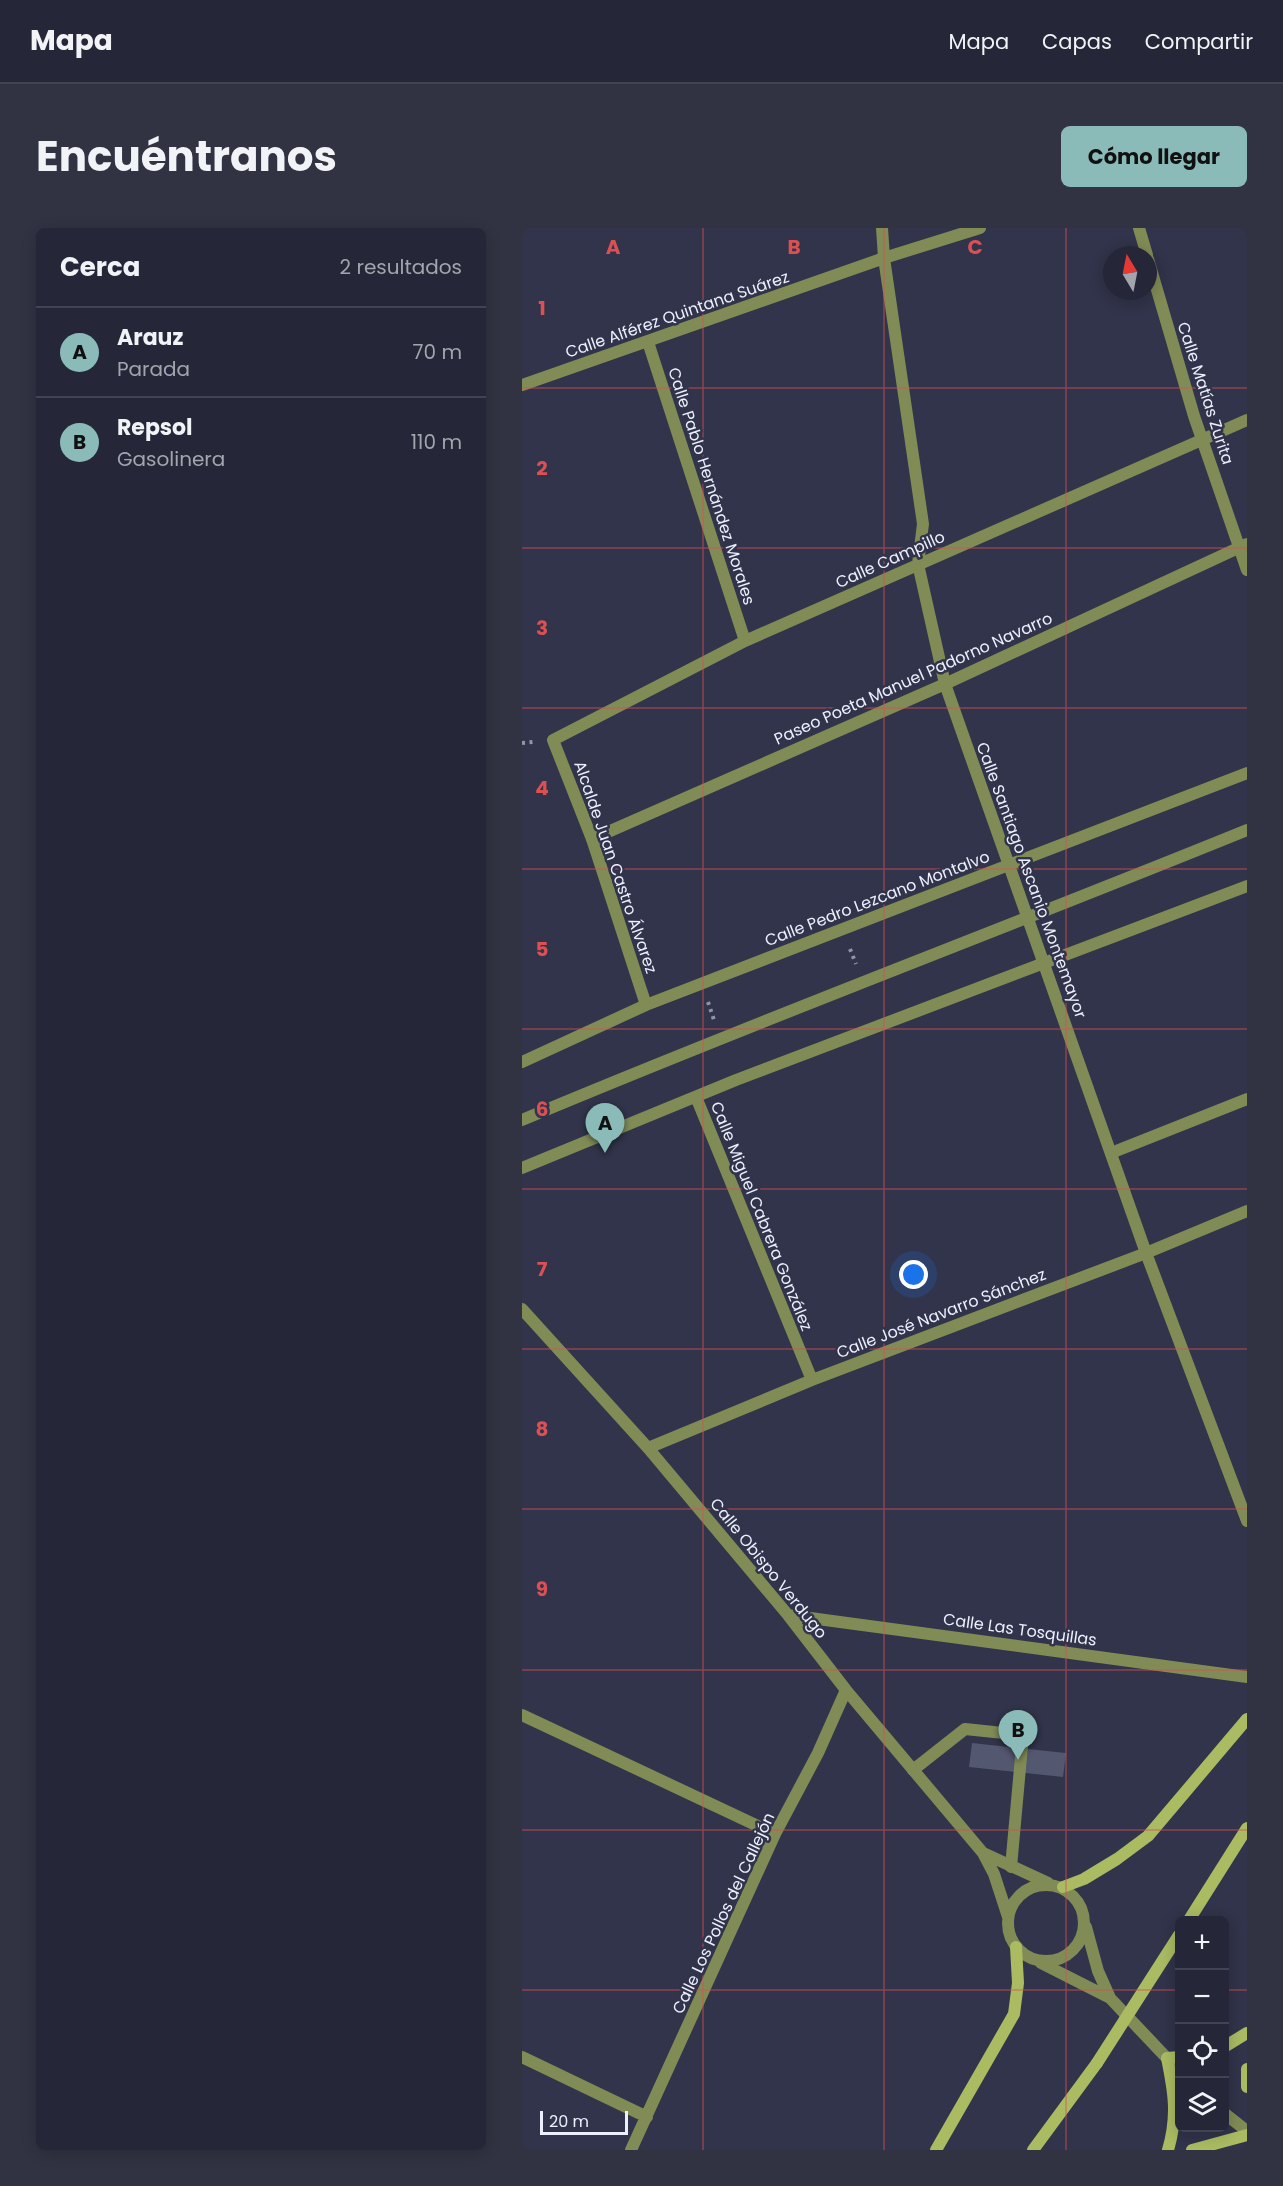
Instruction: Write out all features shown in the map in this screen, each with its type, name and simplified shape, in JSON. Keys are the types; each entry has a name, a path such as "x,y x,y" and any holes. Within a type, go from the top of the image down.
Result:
{"main road":[{"path":"1063,1887 1084,1879 1117,1859 1148,1836 1247,1719"},
{"path":"1192,1916 1247,1828"},
{"path":"1033,2150 1097,2063 1175,1941"},
{"path":"936,2150 1014,2014 1017,1983 1016,1947"},
{"path":"1229,2044 1247,2033"},
{"path":"1168,2150 1173,2130 1175,2099 1173,2058"},
{"path":"1247,2069 1247,2087"},
{"path":"1192,2150 1247,2133"}],"street":[{"name":"Calle Santiago Ascanio Montemayor","path":"882,228 884,258 923,524 918,564 945,684 1146,1253 1247,1521"},
{"name":"Calle Alférez Quintana Suárez","path":"522,385 884,258 980,228"},
{"name":"Calle Matías Zurita","path":"1139,228 1144,246"},
{"name":"Calle Matías Zurita","path":"1157,291 1194,416 1243,545 1247,570"},
{"name":"Calle Pablo Hernández Morales","path":"648,342 745,640"},
{"name":"Calle Campillo","path":"553,740 745,640 1247,420"},
{"name":"Paseo Poeta Manuel Padorno Navarro","path":"592,839 945,684 1243,545"},
{"name":"Alcalde Juan Castro Álvarez","path":"553,740 592,839 646,1005"},
{"name":"Calle Pedro Lezcano Montalvo","path":"522,1062 646,1005 1247,773"},
{"path":"522,1120 677,1054 1027,919 1247,830"},
{"path":"522,1168 696,1097 1247,886"},
{"name":"Calle Miguel Cabrera González","path":"696,1097 812,1380"},
{"path":"1111,1153 1247,1099"},
{"name":"Calle José Navarro Sánchez","path":"648,1448 812,1380 1146,1253 1247,1211"},
{"name":"Calle Obispo Verdugo","path":"522,1309 648,1448 788,1615 846,1690 984,1853 994,1874 1008,1917"},
{"name":"Calle Las Tosquillas","path":"788,1615 1247,1677"},
{"name":"Calle Los Pollos del Callejón","path":"631,2150 775,1834 818,1753 846,1690"},
{"path":"522,1715 775,1834"},
{"path":"913,1770 965,1729 1023,1735 1011,1867"},
{"name":"Calle Obispo Verdugo","path":"984,1853 1049,1884"},
{"path":"1110,1998 1098,1971 1085,1926 1083,1908 1075,1896 1063,1887 1049,1884 1033,1886 1020,1894 1011,1905 1008,1917 1008,1929 1016,1947 1035,1960 1110,1998 1173,2058"},
{"path":"1035,1960 1053,1961 1068,1954 1081,1941 1085,1926"},
{"path":"522,2057 647,2117"},
{"path":"1229,2117 1247,2133"}],"path":[{"path":"843,929 863,982"}],"building":[{"path":"972,1743 1066,1753 1063,1777 969,1767"}],"place":[{"name":"Arauz","path":"605,1153"},
{"name":"Repsol","path":"1018,1760"}]}
